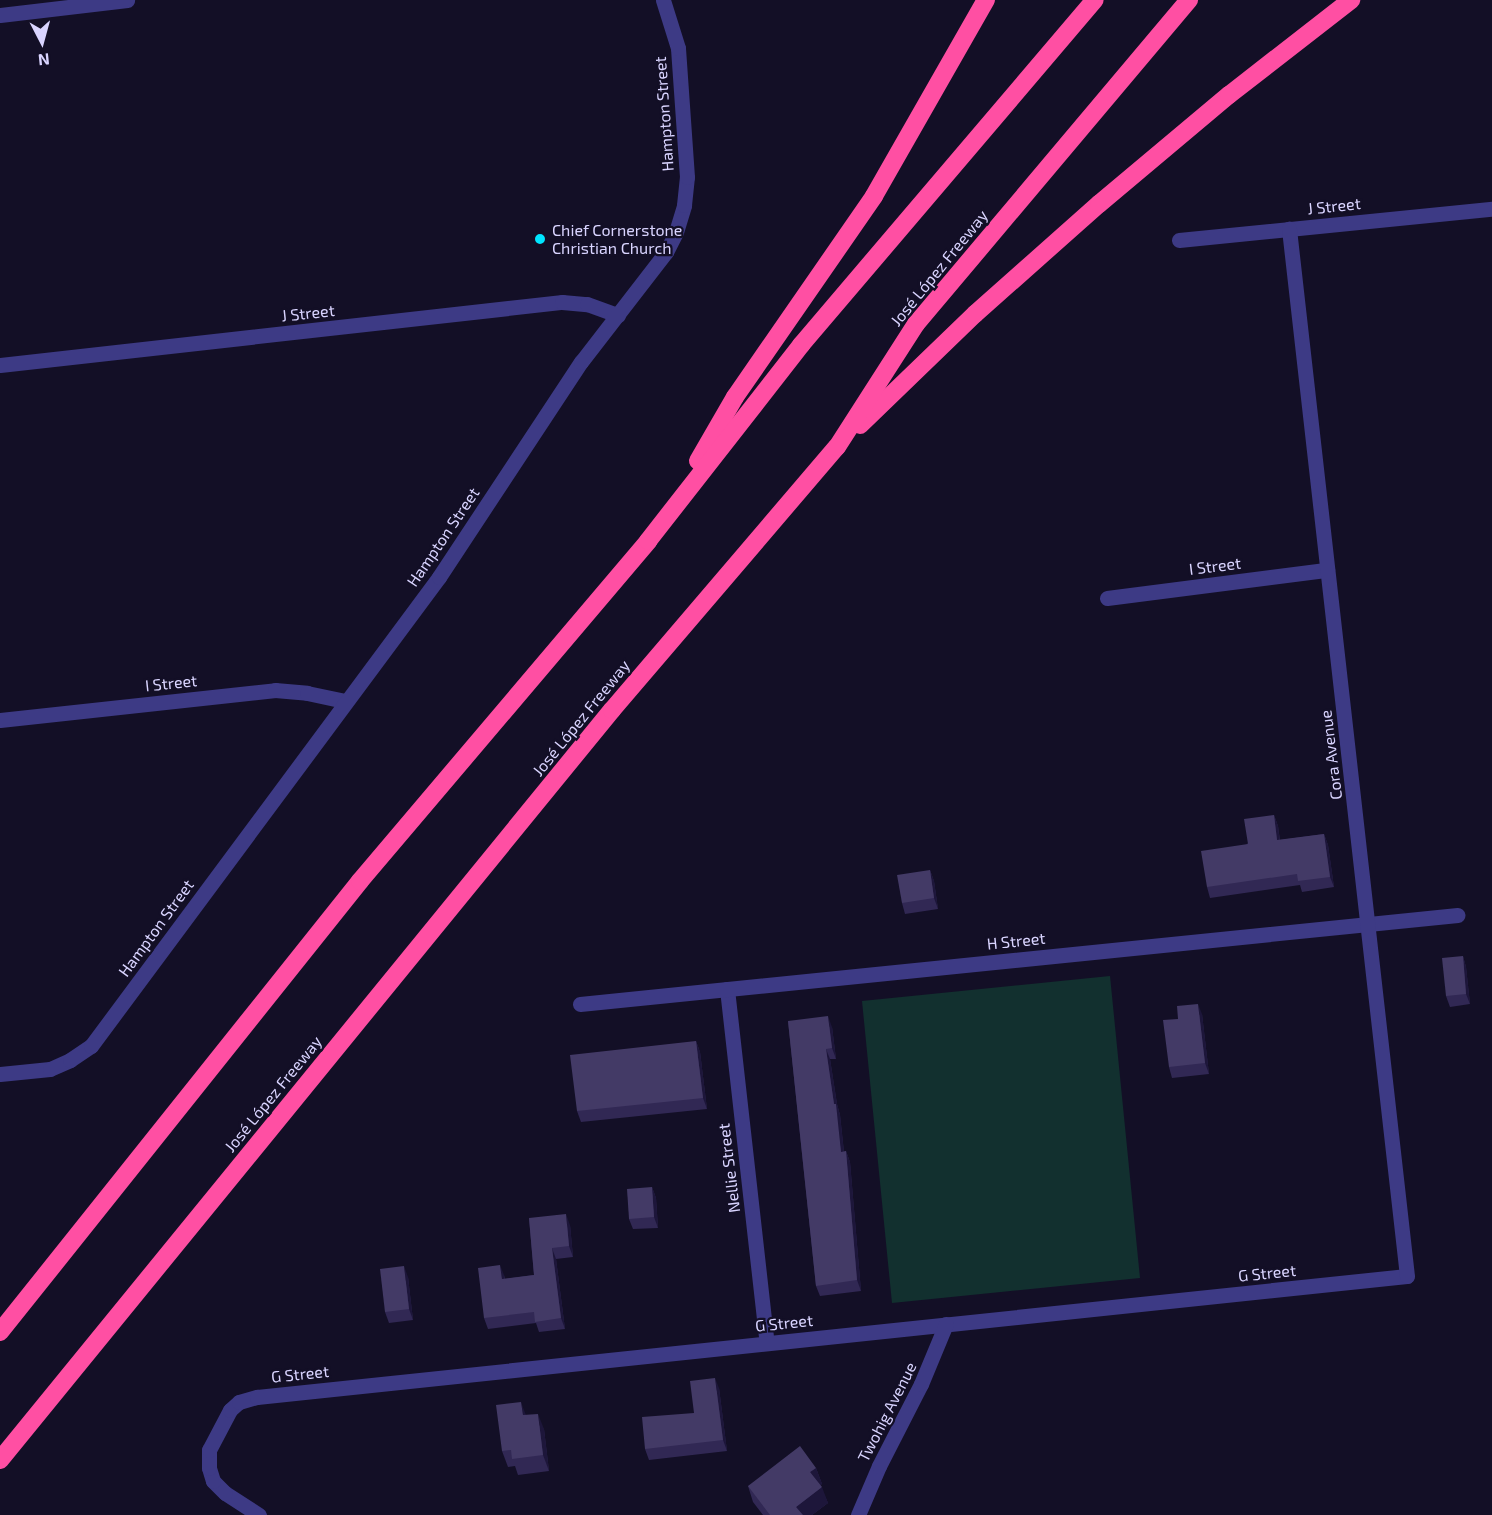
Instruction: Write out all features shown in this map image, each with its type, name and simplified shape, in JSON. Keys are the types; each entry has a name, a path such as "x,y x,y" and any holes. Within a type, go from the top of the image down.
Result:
{"highway":[{"path":"665,519 735,397 874,196 986,0"},
{"path":"0,1332 360,881 665,519 801,345 1095,0"},
{"name":"José López Freeway","path":"0,1460 612,710 837,447 916,324 1189,0"},
{"path":"837,447 975,314 1099,204 1228,95 1351,0"}],"street":[{"path":"0,15 127,0"},
{"name":"Hampton Street","path":"0,1074 50,1069 91,1046 344,701 439,577 581,362 666,252 676,232 684,205 687,177 678,48 663,0"},
{"name":"J Street","path":"1179,240 1492,209"},
{"name":"Cora Avenue","path":"1288,229 1407,1276"},
{"name":"J Street","path":"0,365 562,302 587,304 618,315"},
{"name":"I Street","path":"1107,598 1327,570"},
{"name":"I Street","path":"0,720 275,690 344,701"},
{"name":"H Street","path":"579,1004 1368,922 1457,915"},
{"name":"Nellie Street","path":"727,989 767,1343"},
{"name":"G Street","path":"259,1515 225,1493 213,1481 209,1468 209,1450 230,1410 239,1402 257,1397 1407,1276"},
{"name":"Twohig Avenue","path":"858,1515 879,1466 921,1384 946,1324"}],"green space":[{"path":"1110,976 1140,1278 892,1303 862,1001"}],"building":[{"path":"1274,815 1277,840 1324,834 1330,877 1298,881 1297,874 1207,887 1201,851 1248,844 1244,819"},
{"path":"930,870 934,898 902,903 897,875"},
{"path":"1463,956 1466,994 1446,996 1442,958"},
{"path":"1198,1004 1205,1063 1169,1067 1163,1020 1178,1019 1177,1006"},
{"path":"828,1016 832,1048 826,1049 834,1104 836,1104 841,1152 846,1151 857,1280 816,1286 788,1021"},
{"path":"696,1041 703,1098 577,1111 570,1055"},
{"path":"652,1187 654,1217 629,1219 627,1189"},
{"path":"566,1214 569,1246 552,1248 561,1318 535,1322 534,1312 484,1318 478,1268 500,1265 502,1279 534,1275 529,1218"},
{"path":"404,1266 409,1309 385,1312 380,1269"},
{"path":"715,1378 723,1440 645,1449 642,1417 694,1413 690,1381"},
{"path":"521,1402 523,1415 538,1414 543,1455 512,1459 511,1450 502,1451 496,1405"},
{"path":"800,1446 816,1468 810,1472 822,1487 796,1507 803,1515 770,1515 748,1486"}],"place":[{"name":"Chief Cornerstone Christian Church","path":"540,239"}]}
